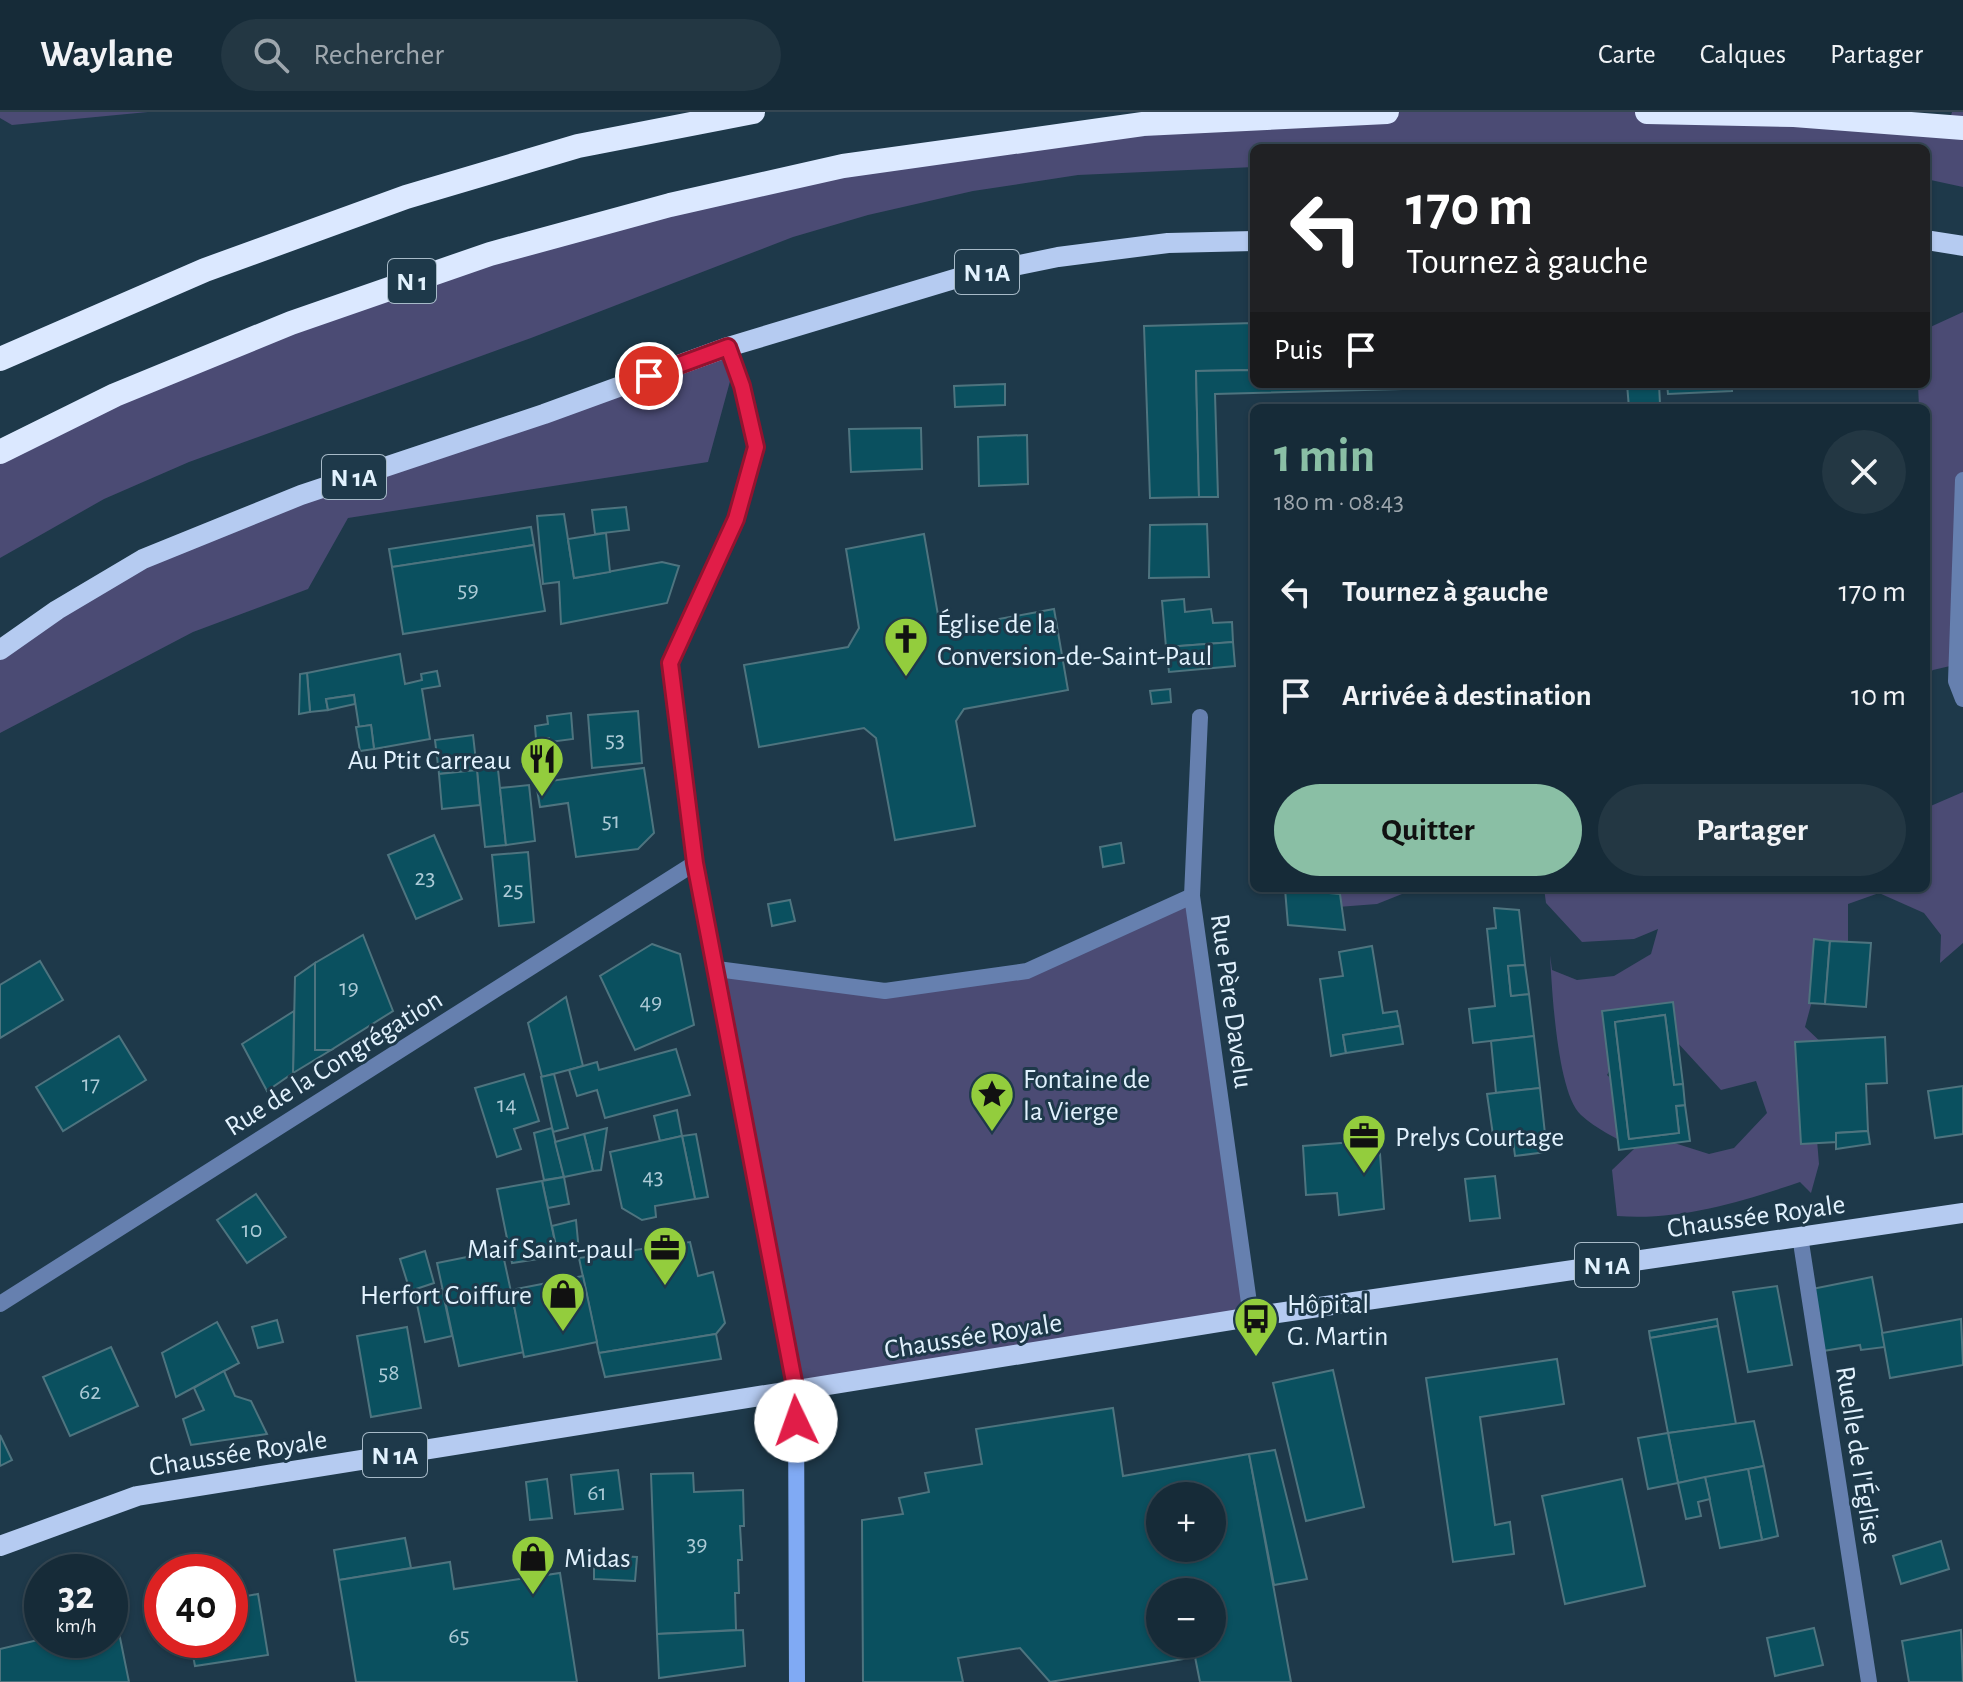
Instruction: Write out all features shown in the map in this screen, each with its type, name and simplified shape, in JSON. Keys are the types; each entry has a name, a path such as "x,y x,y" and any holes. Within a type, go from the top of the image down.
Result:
{"highway":[{"path":"0,359 205,270 406,197 578,146 753,112"},
{"name":"N 1","path":"0,452 115,395 291,323 490,254 670,205 843,166 1143,124 1387,112"},
{"path":"1647,112 1794,115 1963,128"}],"main road":[{"name":"N 1A","path":"0,650 57,610 143,559 301,495 961,277 1058,257 1168,243 1250,241"},
{"path":"1930,241 1963,246"},
{"name":"Chaussée Royale","path":"0,1546 137,1496 1251,1317 1963,1213"}],"street":[{"path":"732,355 756,447 736,519 670,663 695,863 796,1392 797,1682"},
{"path":"1963,480 1956,681 1963,699"},
{"path":"1192,896 1200,717"},
{"name":"Rue de la Congrégation","path":"0,1304 695,863"},
{"name":"Rue Père Davelu","path":"717,969 885,991 1027,971 1192,896 1251,1317"},
{"name":"Ruelle de l'Église","path":"1800,1236 1869,1682"}],"shaded area":[{"path":"0,112 148,112 12,125 0,118"},
{"path":"1387,112 1647,112 1948,126 1952,112 1963,112 1963,187 1930,180 1930,144 1250,144 1250,167 1078,175 973,191 868,215 793,237 531,338 189,462 104,499 0,558 0,452 490,254 958,145"},
{"path":"1963,312 1963,663 1930,672 1930,404 1919,404 1918,388 1930,388 1930,327"},
{"path":"728,347 735,363 708,462 348,518 308,589 193,632 0,733 0,650 143,559"},
{"path":"1963,792 1963,943 1940,963 1941,935 1924,913 1879,893 1848,904 1848,961 1812,1001 1805,1027 1825,1046 1817,1140 1819,1164 1811,1193 1800,1182 1733,1203 1687,1213 1617,1216 1612,1170 1634,1149 1587,1120 1573,1103 1566,1086 1557,1040 1550,955 1552,970 1577,980 1614,976 1651,954 1658,929 1634,939 1582,942 1546,903 1545,892 1930,892 1930,806","holes":["1665,1029 1721,1090 1756,1081 1767,1113 1734,1148 1709,1154 1668,1141 1607,1075 1620,1052"]},
{"path":"1309,892 1407,892 1377,904 1298,910"},
{"path":"1192,896 1251,1317 796,1392 717,969 885,991 1027,971"}],"building":[{"path":"1250,323 1250,370 1196,371 1199,497 1150,498 1144,326"},
{"path":"1250,370 1250,388 1439,388 1215,394 1218,497 1199,497 1196,371"},
{"path":"1005,384 1005,405 955,407 954,386"},
{"path":"1627,388 1659,388 1660,404 1629,404"},
{"path":"1667,388 1732,388 1732,391 1668,394"},
{"path":"921,428 922,469 851,472 849,429"},
{"path":"1027,435 1028,484 979,486 978,437"},
{"path":"626,507 629,530 595,534 592,510"},
{"path":"564,514 574,578 662,562 679,566 667,603 561,624 559,582 543,584 537,516"},
{"path":"1207,524 1209,577 1149,578 1150,525"},
{"path":"531,527 534,545 392,567 389,549"},
{"path":"606,533 610,572 574,578 568,539"},
{"name":"Église de la Conversion-de-Saint-Paul","path":"924,534 938,615 950,628 1054,609 1068,690 964,709 956,721 975,826 895,840 876,738 864,728 759,747 744,665 848,647 859,628 846,549"},
{"path":"534,545 545,611 403,634 392,567"},
{"path":"1184,599 1185,612 1211,609 1213,623 1232,622 1233,642 1166,647 1162,601"},
{"path":"1233,642 1235,666 1169,672 1166,647"},
{"path":"400,654 405,684 422,680 421,674 437,671 440,686 422,689 430,739 374,749 371,725 359,727 354,695 326,699 328,710 310,712 307,673"},
{"path":"307,673 310,712 299,714 300,674"},
{"path":"1170,689 1171,702 1152,704 1150,691"},
{"path":"354,695 355,704 328,710 326,699"},
{"path":"638,711 642,763 592,768 588,715"},
{"path":"571,713 573,739 550,742 549,738 536,739 535,726 548,724 547,716"},
{"path":"371,725 374,749 360,751 356,727"},
{"path":"473,735 477,770 439,774 435,740"},
{"path":"497,760 506,845 485,847 476,762"},
{"path":"644,768 654,833 638,849 576,857 568,803 540,807 536,783"},
{"path":"477,770 480,805 442,809 439,774"},
{"path":"529,785 535,841 506,845 500,788"},
{"path":"434,835 462,899 416,919 388,855"},
{"path":"1121,843 1124,863 1103,867 1100,847"},
{"path":"528,852 534,922 499,926 492,855"},
{"path":"1285,892 1340,894 1345,930 1288,925"},
{"path":"790,900 795,921 772,926 768,904"},
{"path":"1494,908 1519,910 1525,965 1508,966 1511,996 1529,994 1534,1036 1473,1043 1469,1009 1495,1006 1487,929 1496,928"},
{"path":"363,935 393,1011 331,1050 315,1050 315,963"},
{"path":"1814,939 1830,941 1825,1004 1809,1003"},
{"path":"1830,941 1871,943 1866,1007 1825,1004"},
{"path":"652,944 680,954 694,1025 635,1050 600,976"},
{"path":"1372,946 1383,1013 1397,1011 1400,1026 1343,1035 1346,1053 1331,1056 1320,979 1343,976 1339,952"},
{"path":"40,961 63,1000 0,1038 0,985"},
{"path":"315,963 315,1050 331,1050 293,1073 295,977"},
{"path":"1525,965 1529,994 1511,996 1508,966"},
{"path":"566,997 583,1066 542,1077 528,1023"},
{"path":"1673,1002 1683,1084 1674,1085 1665,1015 1615,1022 1629,1139 1679,1133 1676,1106 1685,1105 1690,1141 1619,1150 1602,1011"},
{"path":"294,1011 293,1073 267,1091 242,1044"},
{"path":"1665,1015 1674,1085 1683,1084 1685,1105 1676,1106 1679,1133 1629,1139 1615,1022"},
{"path":"1400,1026 1403,1044 1346,1053 1343,1035"},
{"path":"119,1036 146,1080 63,1131 36,1087"},
{"path":"1534,1036 1540,1088 1496,1093 1491,1041"},
{"path":"1885,1037 1887,1083 1866,1084 1868,1131 1836,1133 1837,1142 1801,1144 1795,1042"},
{"path":"676,1049 690,1095 605,1118 597,1090 577,1096 569,1070 597,1062 599,1070"},
{"path":"524,1074 539,1121 514,1129 521,1149 497,1157 475,1088"},
{"path":"554,1074 568,1128 553,1132 541,1077"},
{"path":"1963,1086 1963,1134 1935,1138 1928,1091"},
{"path":"1540,1088 1547,1152 1515,1156 1512,1132 1493,1135 1487,1094"},
{"path":"677,1110 682,1136 660,1141 654,1116"},
{"path":"552,1128 564,1177 544,1180 534,1133"},
{"path":"607,1128 601,1170 593,1171 584,1134"},
{"path":"1868,1131 1870,1144 1836,1149 1836,1133"},
{"path":"584,1134 593,1171 564,1177 555,1142"},
{"path":"696,1134 708,1197 695,1199 682,1136"},
{"path":"682,1136 695,1199 655,1206 656,1217 642,1220 622,1208 610,1152"},
{"path":"1379,1140 1384,1209 1339,1215 1337,1193 1306,1195 1303,1146"},
{"path":"1495,1176 1500,1218 1470,1221 1465,1179"},
{"path":"564,1177 569,1204 548,1208 542,1181"},
{"path":"542,1181 558,1256 512,1263 497,1189"},
{"path":"256,1194 286,1237 247,1263 217,1220"},
{"path":"576,1220 579,1252 558,1256 552,1226"},
{"path":"690,1242 698,1276 713,1272 725,1323 716,1334 599,1353 579,1258"},
{"path":"502,1250 524,1352 459,1366 437,1263"},
{"path":"425,1251 434,1283 410,1291 400,1259"},
{"path":"583,1276 597,1342 524,1357 511,1290"},
{"path":"1872,1277 1885,1347 1861,1350 1860,1345 1823,1351 1812,1289"},
{"path":"1777,1286 1792,1365 1748,1372 1733,1292"},
{"path":"442,1289 452,1336 425,1342 415,1295"},
{"path":"1717,1319 1718,1326 1650,1338 1649,1331"},
{"path":"1961,1319 1963,1365 1890,1378 1882,1333"},
{"path":"277,1320 283,1342 258,1348 252,1327"},
{"path":"217,1322 239,1363 176,1397 162,1353"},
{"path":"1718,1326 1736,1424 1668,1433 1650,1338"},
{"path":"407,1327 421,1408 371,1417 357,1336"},
{"path":"716,1334 721,1359 605,1377 599,1353"},
{"path":"111,1347 138,1406 70,1436 43,1377"},
{"path":"1557,1359 1564,1404 1480,1417 1495,1525 1510,1522 1514,1554 1453,1562 1426,1378"},
{"path":"1333,1370 1364,1507 1306,1521 1273,1383"},
{"path":"224,1371 235,1396 251,1401 267,1434 191,1445 183,1419 204,1410 194,1388"},
{"path":"1113,1408 1123,1476 1249,1454 1291,1682 1200,1682 1195,1658 1226,1658 1226,1578 1146,1578 1146,1658 1189,1658 1050,1682 1020,1648 958,1658 963,1682 863,1682 862,1520 903,1514 899,1498 929,1492 925,1473 982,1464 976,1429"},
{"path":"1754,1421 1764,1466 1678,1483 1668,1433"},
{"path":"1668,1433 1678,1483 1648,1489 1638,1438"},
{"path":"0,1435 12,1460 0,1466"},
{"path":"1275,1450 1307,1579 1274,1585 1249,1454"},
{"path":"1764,1466 1778,1536 1762,1540 1748,1469"},
{"path":"1748,1469 1762,1540 1720,1548 1705,1477"},
{"path":"618,1470 623,1509 575,1514 571,1475"},
{"path":"693,1473 694,1492 743,1490 744,1526 740,1526 742,1560 738,1560 739,1593 735,1593 736,1630 657,1634 651,1474"},
{"path":"1705,1477 1710,1499 1698,1502 1701,1516 1686,1519 1678,1483"},
{"path":"547,1479 552,1518 530,1520 526,1482"},
{"path":"1622,1479 1645,1586 1565,1604 1542,1496"},
{"path":"405,1538 411,1568 339,1580 334,1550"},
{"path":"1941,1541 1949,1569 1901,1584 1893,1556"},
{"path":"594,1555 637,1557 635,1581 594,1579"},
{"path":"450,1562 454,1589 560,1573 577,1682 356,1682 339,1580"},
{"path":"258,1594 268,1655 195,1666 193,1658 248,1658 248,1596"},
{"path":"1814,1628 1823,1665 1775,1676 1767,1638"},
{"path":"743,1630 745,1666 659,1678 657,1634"},
{"path":"1961,1630 1963,1682 1909,1682 1902,1641"},
{"path":"24,1643 24,1658 124,1658 129,1682 0,1682 0,1649"}],"place":[{"name":"Église de la Conversion-de-Saint-Paul","path":"906,678"},
{"name":"Au Ptit Carreau","path":"542,798"},
{"name":"Fontaine de la Vierge","path":"992,1133"},
{"name":"Prelys Courtage","path":"1364,1175"},
{"name":"Maif Saint-paul","path":"665,1287"},
{"name":"Herfort Coiffure","path":"563,1333"},
{"name":"Hôpital G. Martin","path":"1256,1358"},
{"name":"Midas","path":"533,1596"}],"route":[{"path":"649,376 728,347 742,386 756,447 736,519 670,663 695,863 796,1392 796,1421"}]}
